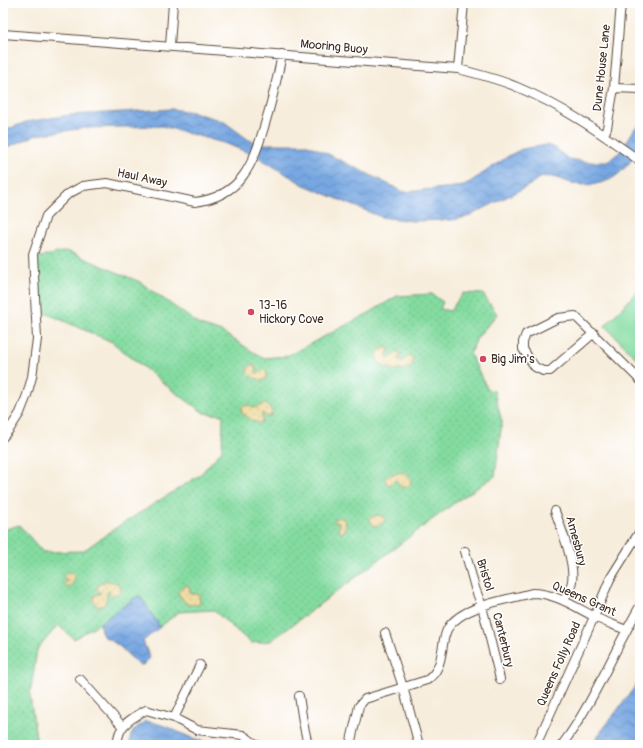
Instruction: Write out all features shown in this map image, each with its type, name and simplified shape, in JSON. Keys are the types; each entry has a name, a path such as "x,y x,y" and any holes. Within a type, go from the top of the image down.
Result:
{"street":[{"path":"170,46 173,3"},
{"path":"458,69 464,3"},
{"name":"Dune House Lane","path":"604,135 608,124 614,88 621,3"},
{"name":"Mooring Buoy","path":"3,34 458,69 516,86 555,104 604,135 640,161"},
{"name":"Haul Away","path":"3,437 20,414 32,377 37,339 33,254 46,216 68,194 83,186 107,183 194,202 208,200 220,195 234,186 247,171 253,160 275,93 282,55"},
{"path":"614,88 640,89"},
{"path":"594,333 550,371 543,371 535,366 523,349 522,342 526,334 558,318 575,316 594,333 640,380"},
{"name":"Amesbury","path":"555,510 573,574 571,586 564,601"},
{"name":"Queens Folly Road","path":"536,745 610,580 640,531"},
{"name":"Bristol","path":"465,550 475,588 482,606"},
{"name":"Queens Grant","path":"350,745 359,706 365,699 427,680 435,674 439,666 447,628 471,610 532,594 550,595 594,617 626,630"},
{"name":"Canterbury","path":"482,606 500,679"},
{"path":"562,745 574,729 589,704 626,630 640,606"},
{"path":"385,633 403,687 418,745"},
{"path":"174,718 200,665"},
{"path":"80,679 123,727"},
{"path":"299,696 308,745"},
{"path":"118,745 120,730 126,723 146,710 174,718 197,730 243,735 257,745"}],"green space":[{"path":"67,251 140,282 200,325 222,332 263,358 287,356 369,313 397,296 432,294 443,302 440,309 450,311 463,293 483,294 497,314 477,338 470,354 488,390 494,391 502,422 495,476 457,501 271,641 251,643 213,610 179,612 160,627 140,596 136,597 100,623 74,639 58,625 37,650 30,695 37,745 3,745 3,530 19,525 43,552 83,551 114,529 200,475 222,450 223,415 204,413 172,390 112,342 41,311 36,258"},
{"path":"640,288 640,362 605,326"}],"sand":[{"path":"388,348 388,358 397,352 401,354 399,359 400,362 406,357 411,356 413,362 410,367 396,370 381,364 377,359 378,351"},
{"path":"253,364 256,368 256,373 264,370 266,371 266,379 263,380 252,377 248,373 248,368"},
{"path":"263,404 269,408 272,415 268,417 262,413 262,422 260,423 253,421 242,413 241,409 243,406 249,405 255,408"},
{"path":"402,472 410,478 411,484 407,487 401,487 396,480 389,485 386,483 385,478"},
{"path":"378,515 385,519 384,522 377,526 373,525 370,520 371,517"},
{"path":"338,517 343,518 346,524 344,531 341,533 339,531 339,522 333,522"},
{"path":"69,572 74,575 74,581 72,585 67,588 64,585 68,580 64,580 63,577"},
{"path":"106,581 116,583 120,586 121,592 112,596 108,591 105,604 99,607 93,599 94,596 101,593 98,591 97,587 99,584"},
{"path":"186,585 189,586 191,594 199,595 200,603 197,605 186,604 178,593 179,590"}],"water":[{"path":"172,109 192,112 223,121 249,140 264,144 305,144 404,192 464,186 510,155 522,149 547,145 555,148 568,159 588,162 607,162 621,151 635,128 640,126 640,150 622,171 602,183 580,185 552,177 542,178 467,217 452,220 413,221 381,217 304,185 258,157 227,144 162,126 85,128 37,135 3,149 3,131 26,122 70,115"},
{"path":"140,596 160,627 143,641 150,658 143,665 139,665 118,645 103,636 100,623 136,597"},
{"path":"640,680 640,745 591,745"},
{"path":"145,721 159,724 198,740 220,744 242,745 131,745 130,737 136,728"}],"place":[{"name":"13-16 Hickory Cove","path":"251,312"},
{"name":"Big Jim's","path":"483,359"}]}
